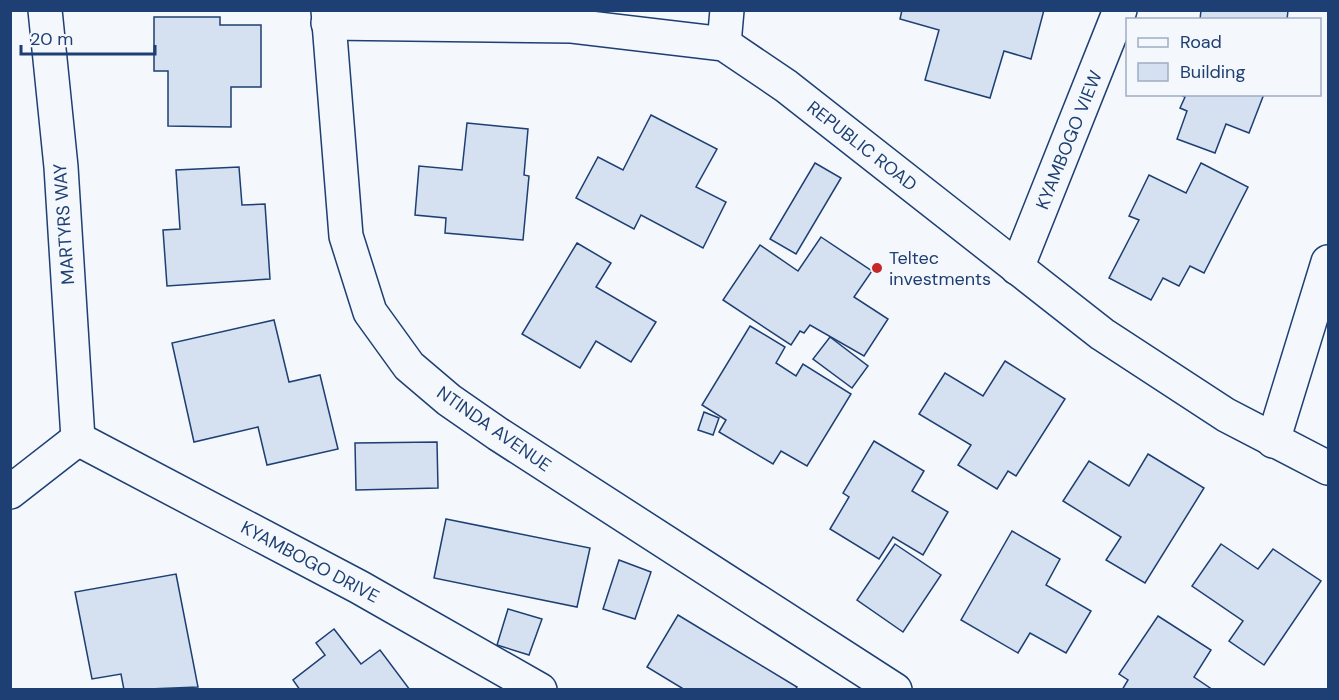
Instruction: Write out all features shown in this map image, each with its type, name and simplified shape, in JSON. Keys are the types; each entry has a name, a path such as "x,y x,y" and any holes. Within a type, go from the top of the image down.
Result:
{"street":[{"name":"MARTYRS WAY","path":"45,10 61,167 78,439"},
{"path":"724,44 727,10"},
{"name":"KYAMBOGO VIEW","path":"1017,268 1120,10"},
{"name":"REPUBLIC ROAD","path":"328,17 572,26 724,44 786,86 1102,334 1185,391 1273,441 1329,468"},
{"name":"NTINDA AVENUE","path":"328,17 346,236 370,312 410,366 450,400 498,434 895,690"},
{"path":"1273,441 1329,262"},
{"path":"10,492 78,439"},
{"name":"KYAMBOGO DRIVE","path":"78,439 359,587 540,690"}],"building":[{"path":"902,10 1044,10 1031,59 1004,51 990,98 925,80 939,30 900,19"},
{"path":"1201,10 1288,10 1287,18 1200,18"},
{"path":"154,17 220,17 220,25 261,25 261,87 231,87 231,127 168,126 168,71 154,71"},
{"path":"1183,96 1263,96 1249,133 1226,124 1215,153 1177,139 1187,111 1180,108 1185,97"},
{"path":"651,115 717,149 696,187 726,202 703,248 641,215 634,229 576,198 598,157 623,170"},
{"path":"467,123 528,129 524,175 529,176 523,240 445,233 446,218 415,215 419,166 462,170"},
{"path":"815,163 841,178 796,254 770,239"},
{"path":"1201,163 1248,187 1204,273 1190,266 1179,286 1163,278 1151,300 1109,278 1139,220 1129,216 1149,175 1186,193"},
{"path":"239,167 242,205 265,204 270,279 167,286 163,230 180,229 176,170"},
{"path":"821,237 872,271 854,297 888,319 864,356 810,325 804,333 800,331 791,345 723,300 760,245 798,271"},
{"path":"577,243 611,263 596,287 656,322 631,362 596,341 580,368 522,334"},
{"path":"274,320 289,382 320,375 338,449 267,465 258,427 194,442 172,343"},
{"path":"750,326 785,347 776,363 796,376 803,364 851,394 807,466 781,451 773,464 719,432 726,420 702,405"},
{"path":"830,337 868,366 852,388 813,359"},
{"path":"1005,361 1065,399 1016,476 1008,471 997,489 958,465 971,445 919,414 945,373 983,396"},
{"path":"704,412 719,418 713,435 698,430"},
{"path":"874,441 924,471 912,491 948,512 923,555 893,537 879,559 830,529 849,497 843,493"},
{"path":"437,442 438,488 356,490 355,443"},
{"path":"1148,454 1204,488 1145,583 1106,560 1121,537 1063,501 1089,461 1129,486"},
{"path":"446,519 590,548 577,607 434,578"},
{"path":"1012,531 1060,559 1046,585 1091,611 1066,653 1030,633 1018,653 961,620"},
{"path":"895,544 941,575 903,632 857,600"},
{"path":"1221,544 1258,569 1273,549 1321,581 1264,665 1229,641 1243,621 1192,586"},
{"path":"619,560 651,572 635,619 603,609"},
{"path":"176,574 198,687 124,690 121,674 92,679 75,592"},
{"path":"508,609 542,619 529,655 497,645"},
{"path":"678,615 797,687 795,690 685,690 647,667"},
{"path":"1158,616 1211,650 1194,677 1213,690 1122,690 1128,680 1119,674"},
{"path":"334,629 361,664 380,650 410,690 300,690 293,680 325,655 316,643"}],"place":[{"name":"Teltec investments","path":"877,268"}]}
